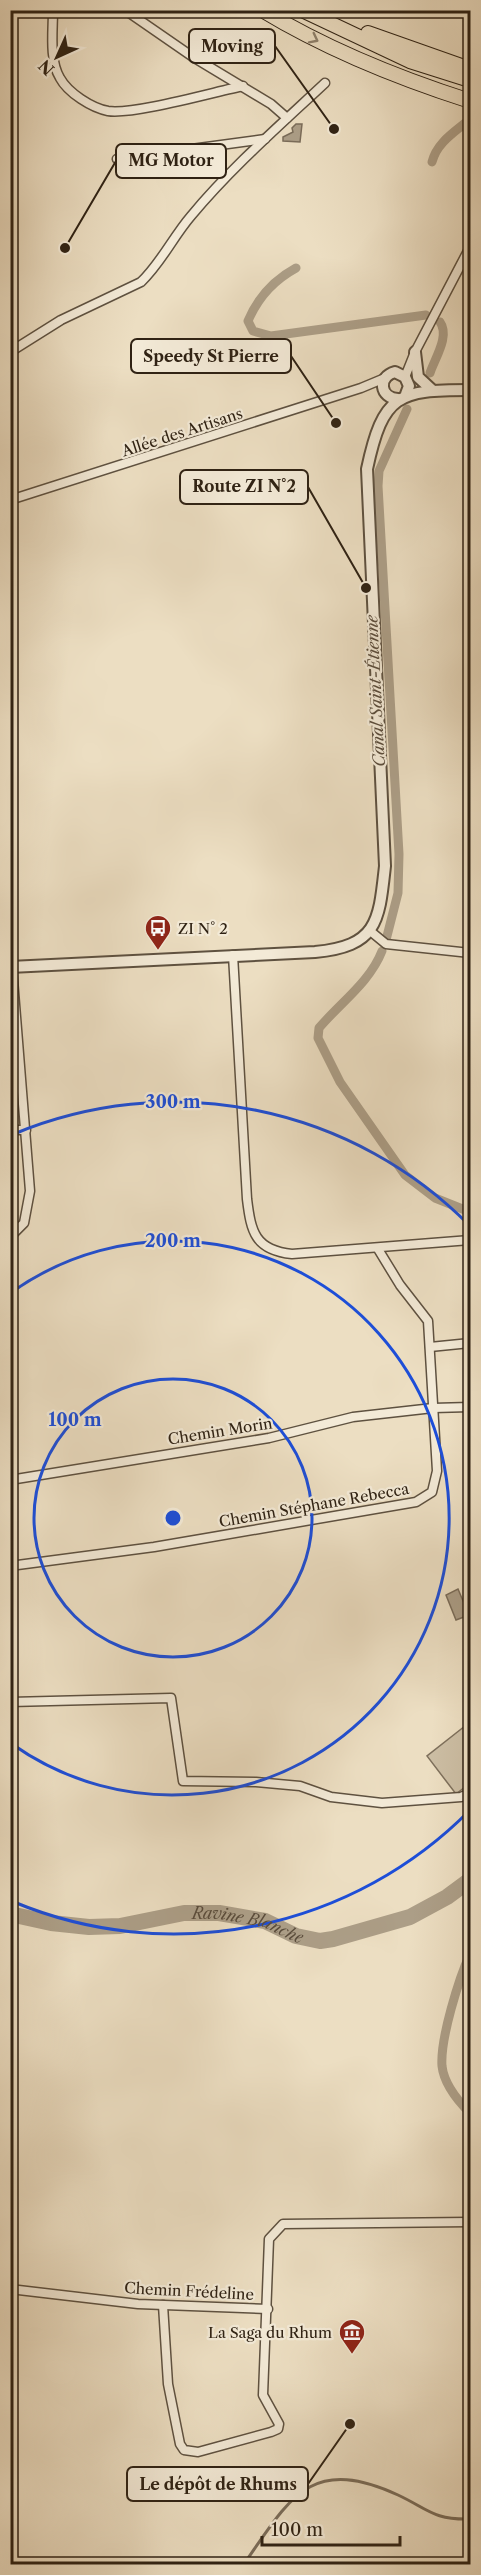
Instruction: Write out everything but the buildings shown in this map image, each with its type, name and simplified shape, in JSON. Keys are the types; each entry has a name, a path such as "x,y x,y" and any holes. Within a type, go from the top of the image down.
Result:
{"highway":[{"path":"262,10 327,45 471,108"},
{"path":"302,10 410,61 471,80"},
{"path":"312,10 409,49 471,69"},
{"path":"403,79 471,100"}],"street":[{"path":"53,10 54,50 59,78 68,88 93,106 108,111 129,110 243,86"},
{"path":"125,10 193,57 243,86 287,118"},
{"path":"10,352 61,320 141,282 151,272 190,217 265,139 325,83"},
{"path":"117,159 265,139"},
{"path":"10,1237 24,1223 30,1191 11,967 336,950 354,945 369,930 379,912 385,866 365,487 370,451 384,417 402,396 415,352 471,247"},
{"path":"384,417 384,393 390,375 415,352"},
{"path":"415,352 418,377 432,390"},
{"path":"390,375 432,390"},
{"name":"Allée des Artisans","path":"10,500 361,388 390,375"},
{"name":"Allée des Artisans","path":"361,388 384,393"},
{"path":"384,393 402,396 432,390 471,390"},
{"path":"369,930 386,944 471,953"},
{"path":"233,955 250,1226 261,1243 275,1252 292,1254 378,1250 471,1240"},
{"path":"10,1131 26,1130"},
{"name":"Chemin Stéphane Rebecca","path":"10,1566 154,1547 416,1502 432,1492 436,1481 436,1428 427,1317 400,1285 378,1250"},
{"path":"430,1347 471,1343"},
{"name":"Chemin Morin","path":"10,1480 269,1438 353,1417 433,1408 471,1407"},
{"path":"10,1702 171,1698 183,1781 256,1782 300,1786 331,1797 382,1803 461,1797 471,1793"},
{"name":"Chemin Frédeline","path":"10,2289 163,2305 268,2309 269,2239 283,2224 471,2222"},
{"path":"163,2305 168,2384 180,2444 189,2452 278,2429 278,2418 266,2403 263,2395 268,2309"}],"shaded area":[{"path":"296,124 302,124 300,142 283,141 283,137 293,132 292,128"},
{"path":"458,1589 469,1615 456,1620 446,1595"},
{"path":"465,1726 470,1733 470,1783 456,1794 427,1756"}],"waterway":[{"name":"Canal Saint-Étienne","path":"432,162 442,143 470,119"},
{"name":"Canal Saint-Étienne","path":"296,268 274,284 257,304 248,321 253,331 271,336 426,315"},
{"name":"Canal Saint-Étienne","path":"430,373 443,340 443,328 440,322"},
{"name":"Canal Saint-Étienne","path":"386,940 398,893 399,854 378,486 379,471 407,409"},
{"name":"Canal Saint-Étienne","path":"382,951 370,973 319,1028 318,1038 340,1082 405,1175 435,1198 470,1212"},
{"name":"Ravine Blanche","path":"10,1914 51,1923 89,1927 120,1926 184,1913 219,1913 265,1921 296,1936 320,1941 410,1917 447,1897 470,1880"},
{"name":"Canal Saint-Étienne","path":"470,1954 447,2025 442,2054 443,2073 449,2086 456,2098 470,2113"},
{"path":"244,2564 290,2503 305,2490 323,2482 343,2480 368,2484 398,2495 439,2516 470,2519"}],"place":[{"name":"Moving","path":"334,129"},
{"name":"MG Motor","path":"65,248"},
{"name":"Speedy St Pierre","path":"336,423"},
{"name":"Route ZI N°2","path":"366,588"},
{"name":"ZI N° 2","path":"158,951"},
{"name":"La Saga du Rhum","path":"352,2355"},
{"name":"Le dépôt de Rhums","path":"350,2424"}]}
